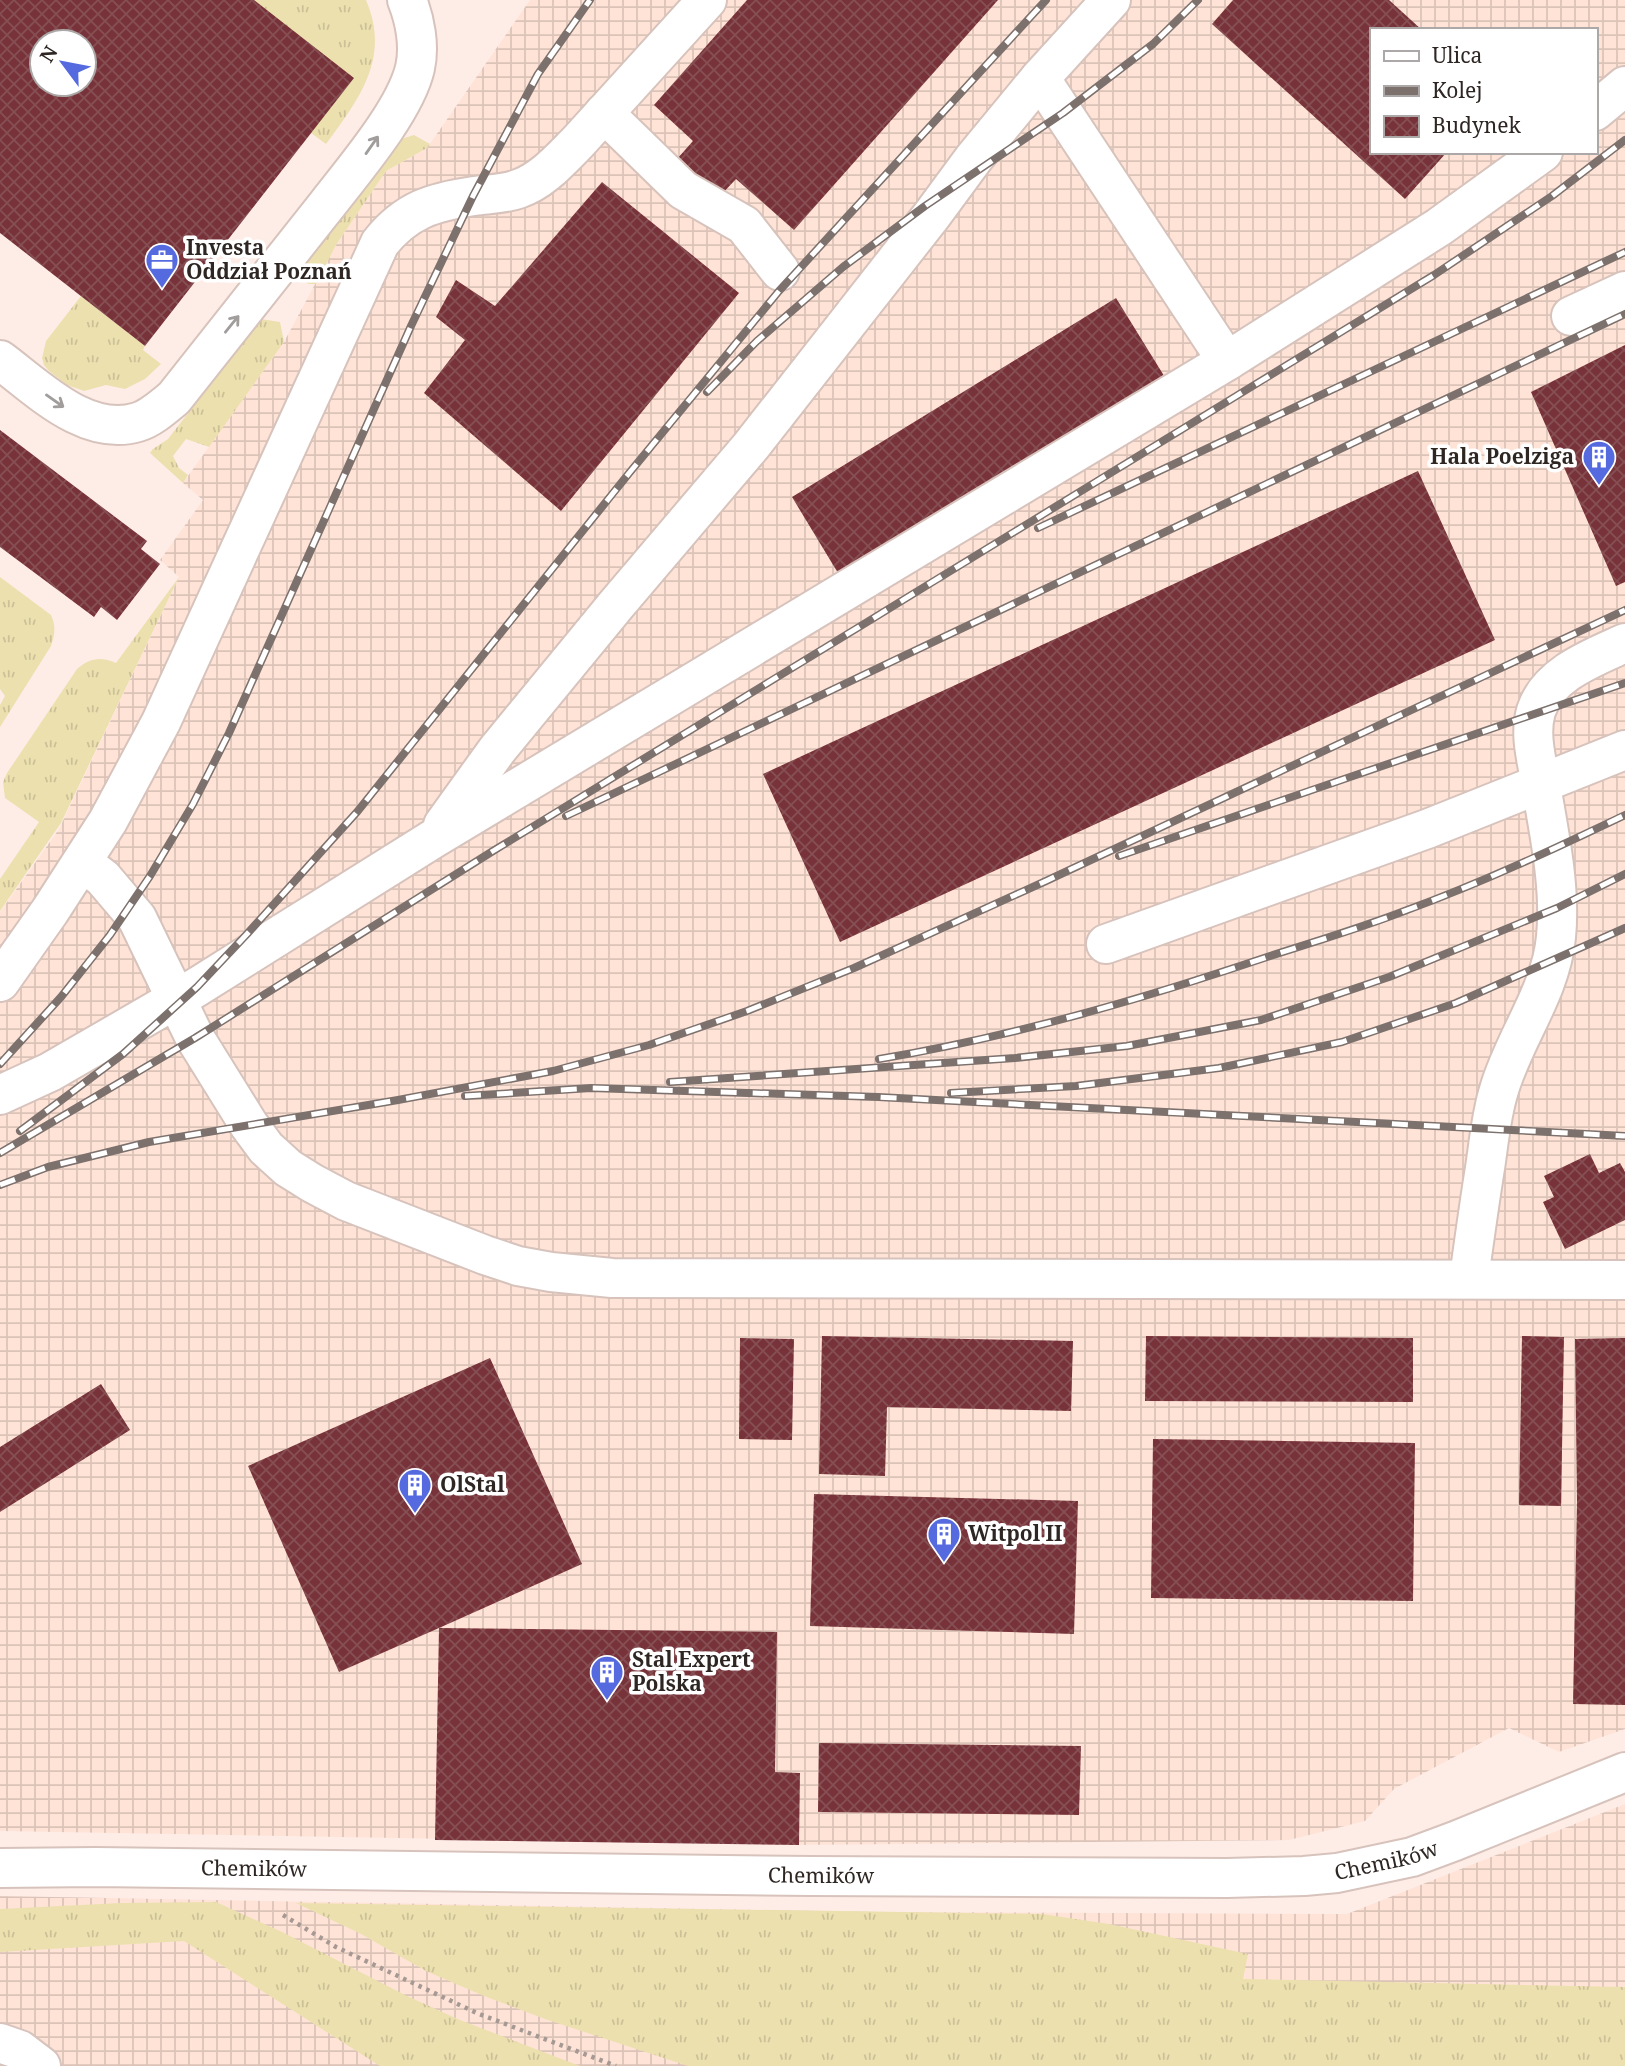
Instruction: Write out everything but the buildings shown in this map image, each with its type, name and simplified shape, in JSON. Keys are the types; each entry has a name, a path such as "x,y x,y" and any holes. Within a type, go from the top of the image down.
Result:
{"street":[{"path":"0,360 64,407 100,425 118,426 139,422 174,398 357,167 396,109 415,68 415,31 407,0"},
{"path":"0,982 82,863 108,821 161,722 380,243 393,227 412,213 437,204 519,189 537,179 557,163 708,0"},
{"path":"433,839 498,750 751,446 981,149 1040,78 1111,0"},
{"path":"1040,78 1227,361"},
{"path":"1597,109 1625,86"},
{"path":"604,113 683,190 744,225 780,271"},
{"path":"0,1095 50,1072 176,999 433,839 1227,361 1438,227 1540,154"},
{"path":"1571,316 1625,291"},
{"path":"1469,1278 1498,1092 1511,1053 1543,990 1553,961 1557,908 1533,736 1535,714 1544,692 1561,676 1625,643"},
{"path":"1106,943 1427,829 1625,750"},
{"path":"82,863 103,878 137,918 195,1038 266,1148 288,1168 312,1184 346,1201 518,1266 561,1274 612,1278 1625,1280"},
{"name":"Chemików","path":"0,1868 811,1876 1304,1876 1412,1857 1625,1772"},
{"path":"0,2043 20,2050 41,2066"}],"path":[{"path":"276,1911 336,1947 479,2014 616,2066"}],"shaded area":[{"path":"530,0 1625,0 1625,1729 1559,1752 1509,1728 1394,1789 1365,1821 1289,1840 799,1845 0,1831 0,912 59,829 179,577 160,560 203,500 183,483 284,342 336,245 386,171 427,148"},
{"path":"1625,1804 1625,2066 0,2066 0,1896 877,1912 1347,1914"}],"green space":[{"path":"254,0 366,0 373,21 375,41 368,77 350,111 326,144 311,133"},
{"path":"414,135 430,144 386,171 336,245 316,284 300,279 301,268 398,140"},
{"path":"81,296 145,346 143,350 161,364 145,379 125,389 106,385 84,391 67,385 49,371 42,358 46,341"},
{"path":"261,319 280,322 284,342 209,447 186,439 173,456 179,468 188,475 183,483 150,453 168,439"},
{"path":"0,577 51,615 54,630 51,646 0,727 0,705 5,696 0,689"},
{"path":"179,577 61,823 0,911 0,879 39,822 5,798 3,782 7,773 77,669 95,659 116,663"},
{"path":"216,1902 460,2020 580,2066 380,2066 184,1941 0,1952 0,1909"},
{"path":"296,1903 1042,1914 1109,1924 1248,1954 1243,1979 1625,1987 1625,2066 688,2066 484,1996 426,1971 361,1934"}],"railway":[{"path":"0,1064 61,997 110,935 150,876 193,804 229,733 411,326 473,196 538,74 590,0"},
{"path":"20,1131 123,1054 197,987 247,934 357,812 779,291 1046,0"},
{"path":"707,392 757,341 843,267 925,206 1063,113 1153,44 1198,0"},
{"path":"0,1153 195,1038 493,851 1434,275 1552,196 1625,140"},
{"path":"1038,528 1625,252"},
{"path":"566,816 1625,314"},
{"path":"0,1185 48,1167 149,1142 553,1071 649,1045 747,1011 854,968 1046,881 1625,610"},
{"path":"1119,856 1625,683"},
{"path":"879,1059 977,1040 1074,1016 1337,935 1462,889 1625,815"},
{"path":"670,1082 1015,1058 1127,1046 1261,1020 1389,977 1557,908 1625,874"},
{"path":"951,1093 1076,1086 1219,1068 1342,1042 1456,1003 1625,928"},
{"path":"465,1096 591,1088 878,1097 1625,1136"}],"place":[{"name":"Investa Oddział Poznań","path":"162,290"},
{"name":"Hala Poelziga","path":"1599,487"},
{"name":"OlStal","path":"415,1515"},
{"name":"Witpol II","path":"944,1564"},
{"name":"Stal Expert Polska","path":"607,1702"}]}
